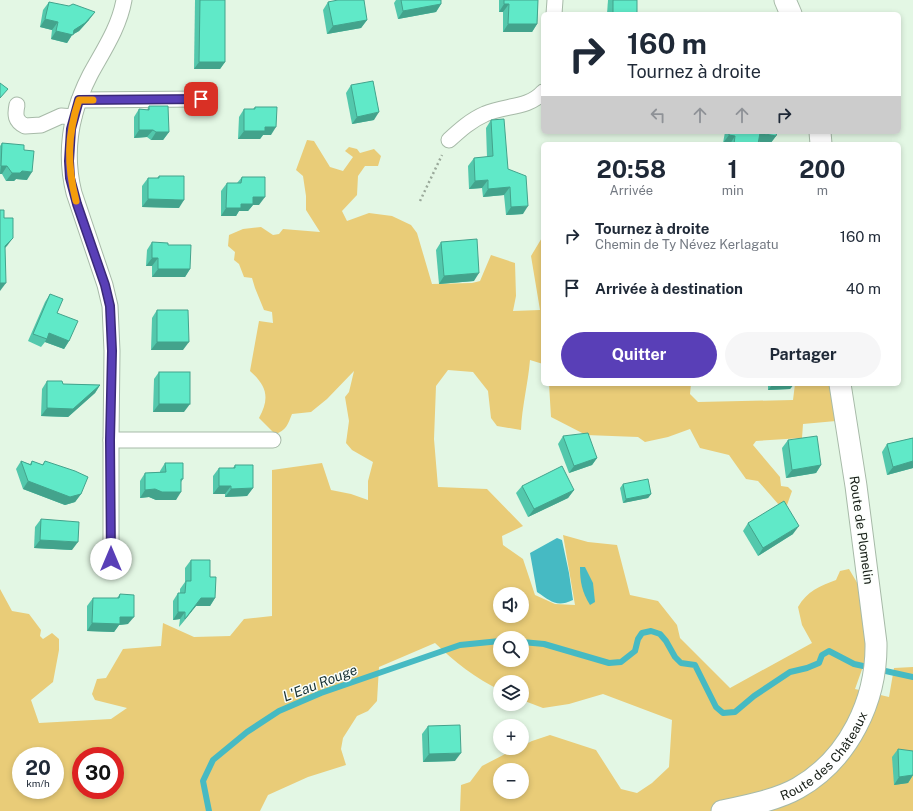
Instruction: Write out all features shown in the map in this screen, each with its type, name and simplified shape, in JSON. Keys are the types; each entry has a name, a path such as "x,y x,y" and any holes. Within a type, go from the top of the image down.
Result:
{"street":[{"path":"111,559 110,440 112,351 110,306 105,285 77,204 70,178 69,148 74,117 79,100 90,75 120,18 124,0"},
{"path":"554,12 555,0"},
{"path":"785,0 790,12"},
{"path":"450,140 463,128 484,114 529,103 541,94"},
{"path":"79,100 201,99"},
{"path":"17,105 15,115 17,120 25,126 41,125 61,116 74,117"},
{"name":"Route de Plomelin","path":"840,386 871,597 876,643 875,672"},
{"path":"110,440 273,440"},
{"name":"Route des Châteaux","path":"722,811 780,796 798,788 824,769 844,746 858,724 875,672"}],"path":[{"path":"420,201 450,140"}],"shaded area":[{"path":"307,140 314,141 330,167 343,171 353,157 345,151 349,147 357,149 360,153 374,149 381,156 378,166 365,166 358,176 357,195 342,211 347,221 369,213 392,216 411,225 417,233 432,284 472,283 480,281 491,255 515,263 516,296 513,311 540,310 531,256 541,239 541,363 530,360 521,430 497,426 491,418 488,391 473,372 448,370 436,386 434,439 438,487 487,489 523,526 502,536 503,545 523,559 535,595 555,604 575,605 563,535 588,542 617,545 630,595 658,601 677,625 680,638 730,688 812,643 802,625 798,607 810,593 819,587 836,580 840,571 849,569 859,586 867,636 865,661 855,689 889,697 894,668 913,667 913,811 460,811 461,785 470,782 482,766 503,755 529,755 529,742 550,735 596,750 621,789 637,793 652,783 669,767 672,720 603,694 569,704 543,708 529,703 529,675 493,675 493,687 466,669 435,643 379,667 377,701 368,711 357,716 343,738 341,749 346,765 308,777 268,795 260,811 0,811 0,589 12,611 29,614 41,630 40,636 43,639 52,633 59,639 59,650 53,682 31,700 39,723 111,719 127,708 95,700 92,694 97,679 106,678 123,649 161,646 163,623 194,637 230,636 244,619 272,616 272,470 322,463 331,490 351,494 368,500 368,481 373,462 352,450 346,443 349,421 345,397 349,392 354,371 327,399 311,412 292,414 286,427 279,433 275,434 259,418 265,404 265,393 260,382 250,371 259,321 273,323 272,312 264,310 252,278 244,277 239,264 234,260 235,252 228,246 229,235 243,229 261,227 273,235 279,234 283,229 320,232 306,210 306,196 303,176 296,170"},
{"path":"549,386 691,386 690,394 698,402 793,400 795,386 829,386 836,421 803,424 802,438 756,441 753,445 780,477 781,486 788,487 792,491 787,505 779,505 758,481 746,479 729,455 700,448 690,429 668,437 645,442 638,437 586,435 551,417"}],"water":[{"path":"557,538 562,540 573,600 562,603 550,601 537,592 530,553"},
{"path":"580,567 585,567 593,583 595,602 590,605 582,587"}],"building":[{"path":"200,0 225,0 225,62 199,62"},
{"path":"338,0 364,0 367,20 333,26 328,2"},
{"path":"401,0 441,0 441,4 403,11"},
{"path":"504,0 538,0 537,24 508,24 509,4 504,4"},
{"path":"613,0 637,0 637,12 613,12"},
{"path":"49,2 69,6 73,4 95,12 85,23 74,30 73,35 56,31 58,22 45,19"},
{"path":"373,81 379,112 357,117 351,85"},
{"path":"0,83 8,89 0,98"},
{"path":"149,106 168,106 169,132 139,130 139,109 149,110"},
{"path":"255,107 277,107 276,127 265,127 265,131 244,131 244,109 255,109"},
{"path":"504,119 508,169 526,176 528,206 511,207 510,187 488,189 488,180 475,181 474,158 493,156 491,120"},
{"path":"760,134 758,142 734,142 735,136 729,135"},
{"path":"765,134 776,134 776,136"},
{"path":"2,143 24,145 24,150 34,151 32,172 22,171 20,173 12,173 7,166 1,166"},
{"path":"159,176 184,176 184,200 148,199 148,178 159,178"},
{"path":"242,177 265,177 265,197 253,197 253,204 241,204 241,208 226,208 227,183 241,183"},
{"path":"0,210 4,210 4,218 13,218 13,238 5,246 6,283 0,283"},
{"path":"477,239 479,273 444,276 441,242"},
{"path":"152,242 168,243 168,245 191,245 190,269 158,269 158,258 152,258"},
{"path":"50,294 63,299 57,313 78,321 69,341 49,333 47,339 33,334"},
{"path":"157,310 188,310 189,342 157,342"},
{"path":"159,372 190,372 190,404 159,404"},
{"path":"47,381 62,381 63,384 100,385 73,409 47,408"},
{"path":"588,433 597,458 574,466 563,436"},
{"path":"817,436 821,465 792,470 788,440"},
{"path":"913,438 913,461 893,467 887,444"},
{"path":"21,461 31,465 32,461 43,465 45,461 88,477 81,494 70,497 28,481"},
{"path":"165,463 183,463 181,492 162,492 155,489 145,490 145,473 166,472"},
{"path":"235,465 253,465 253,488 231,489 231,486 219,486 219,468 235,468"},
{"path":"562,466 574,490 534,509 522,486"},
{"path":"648,479 651,494 626,499 623,484"},
{"path":"784,501 799,526 763,548 748,523"},
{"path":"41,519 79,522 78,542 40,540"},
{"path":"191,560 210,560 210,577 216,577 215,598 201,598 185,619 185,612 178,612 178,593 185,593 186,581 191,581"},
{"path":"120,594 134,595 134,617 120,617 120,624 92,623 93,598 119,598"},
{"path":"460,725 461,753 429,754 428,726"},
{"path":"898,749 913,751 913,775 899,777"}],"waterway":[{"name":"L'Eau Rouge","path":"529,643 544,644 609,663 621,662 635,651 638,639 642,633 651,631 660,634 666,641 675,657 681,663 695,665 716,707 723,713 735,712 754,696 790,672 807,668 819,663 822,655 829,651 854,664 913,677"},
{"name":"L'Eau Rouge","path":"209,811 203,781 213,760 247,732 279,711 321,693 460,645 493,642"}],"slow traffic":[{"path":"76,201 70,178 69,148 71,129 79,100 93,100"}],"route":[{"path":"111,559 112,455 110,440 112,351 110,306 108,294 89,242 70,178 69,148 71,129 79,100 201,99"}]}
